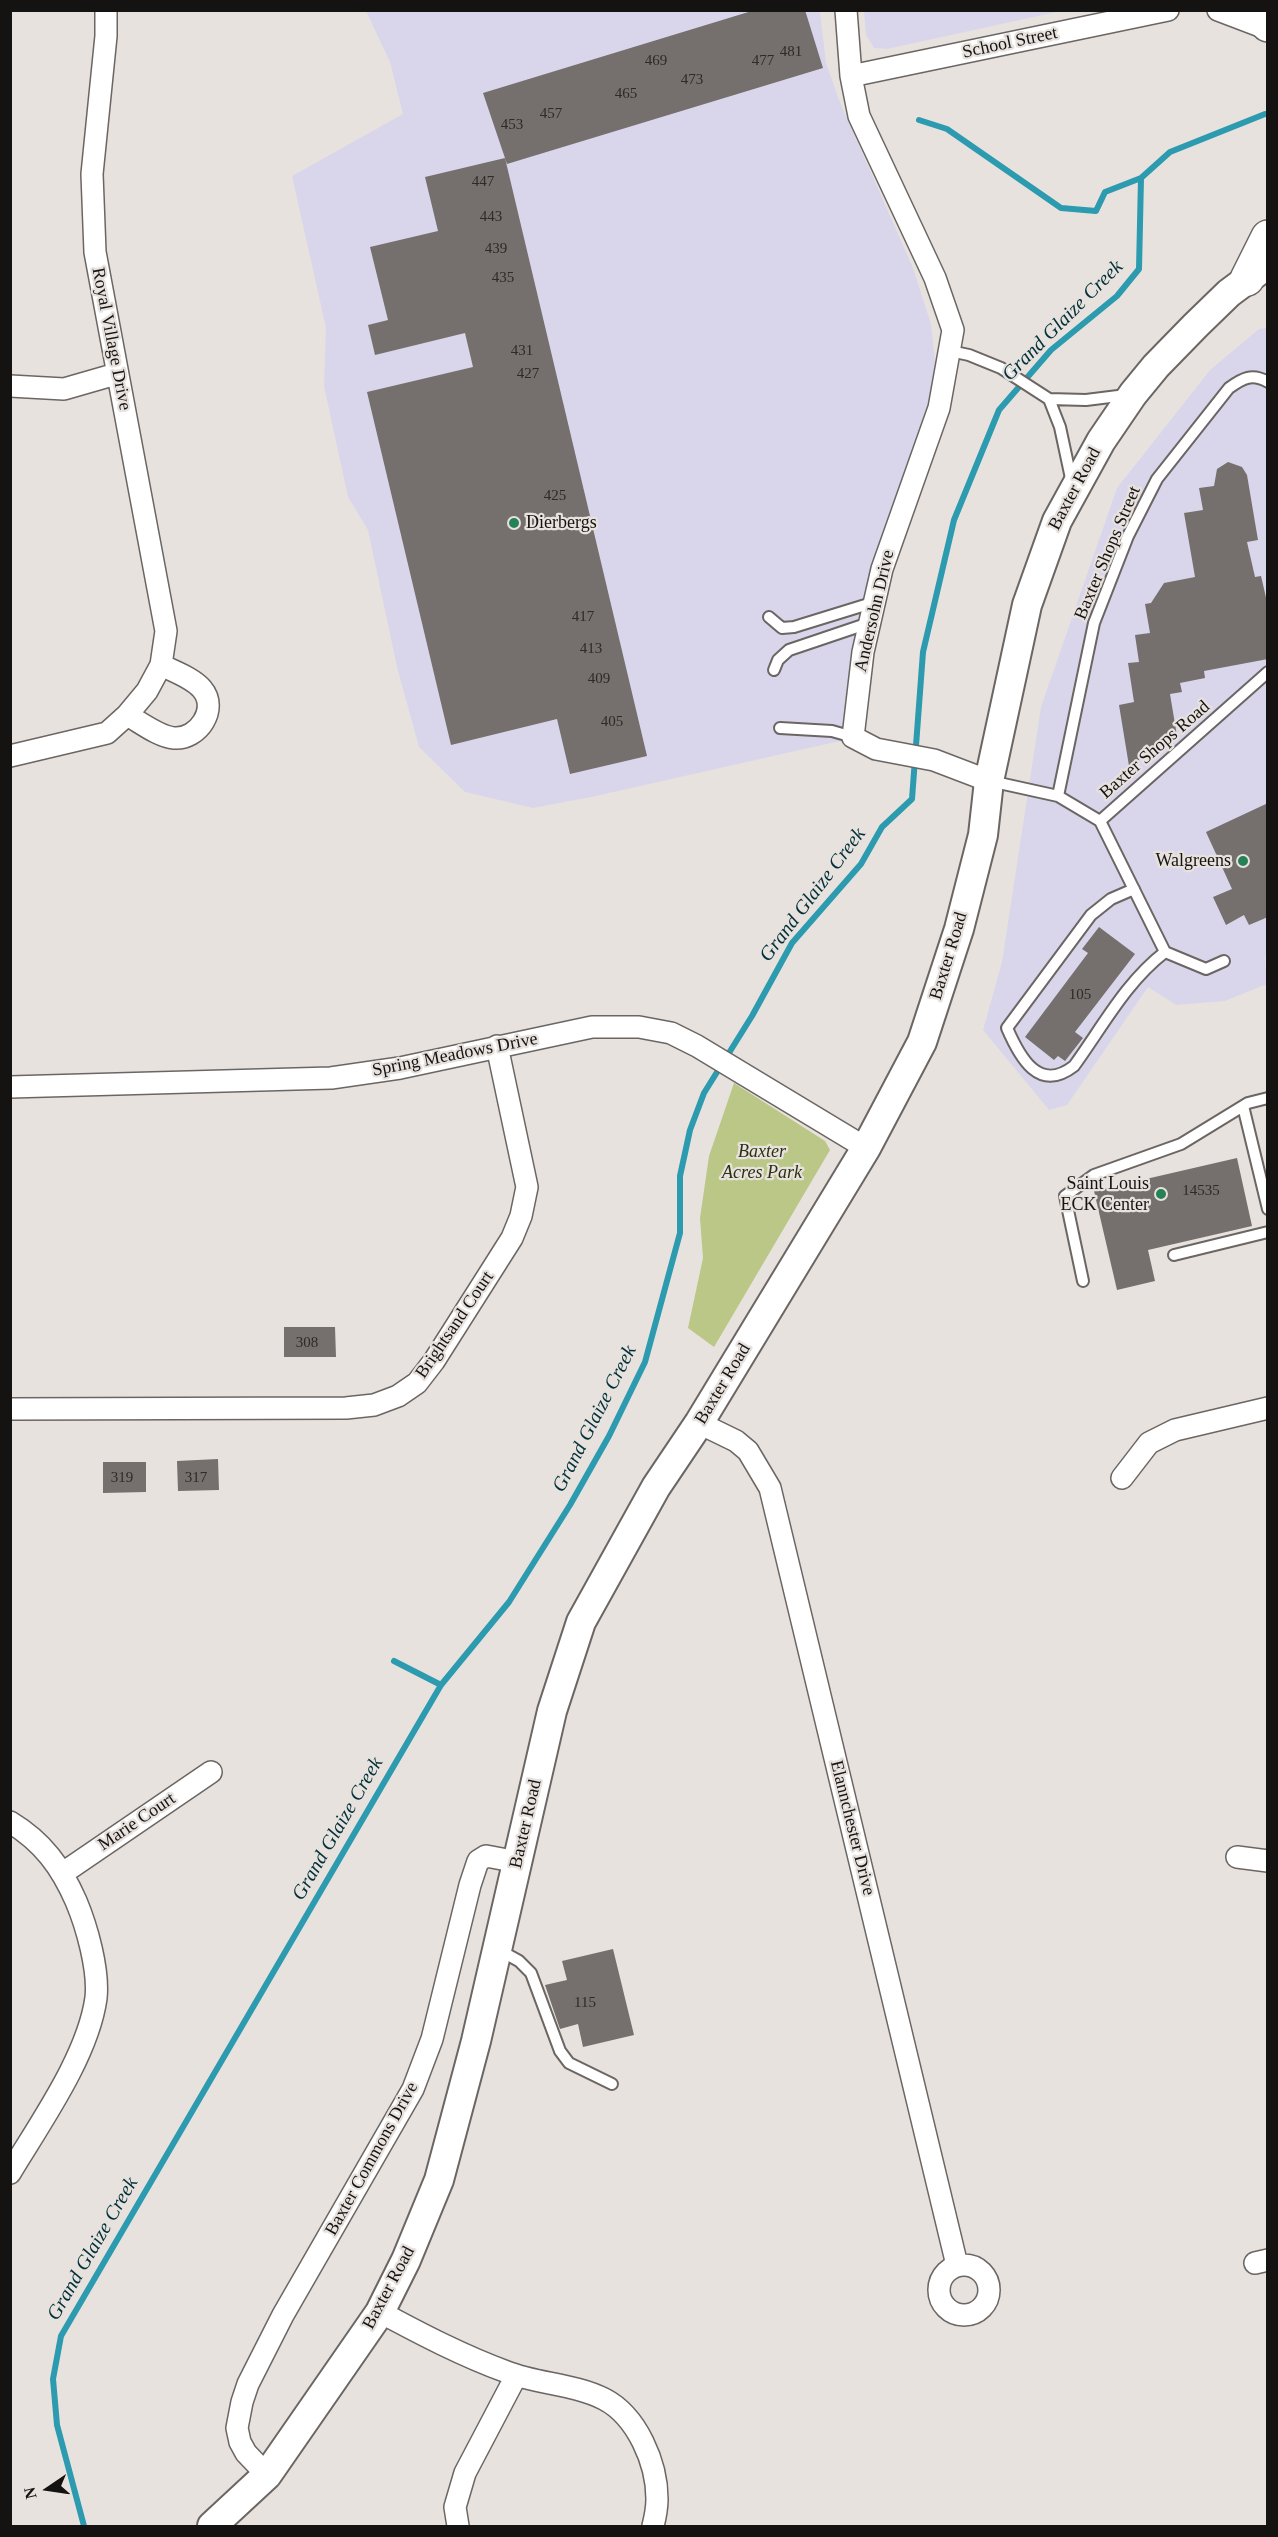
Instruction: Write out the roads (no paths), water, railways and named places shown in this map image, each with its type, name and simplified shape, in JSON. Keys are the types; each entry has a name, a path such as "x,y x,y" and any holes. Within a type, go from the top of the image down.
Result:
{"highway":[{"path":"1264,10 1268,27"},
{"path":"1253,281 1268,237"}],"main road":[{"name":"Baxter Road","path":"212,2526 267,2475 380,2312 406,2260 439,2180 518,1862 552,1711 582,1622 656,1487 699,1423 866,1148 922,1042 962,919 983,835 989,781 1027,606 1049,540 1073,488 1101,441 1133,394 1156,366 1253,281"}],"street":[{"name":"Royal Village Drive","path":"10,756 107,733 127,715 147,691 161,665 166,631 95,252 92,196 106,36 106,10"},
{"name":"Andersohn Drive","path":"846,10 851,76 859,116 946,306 953,330 939,408 910,494 894,532 875,602 863,652 853,736"},
{"name":"School Street","path":"851,76 1113,16 1168,10"},
{"path":"1218,10 1268,27"},
{"path":"10,386 64,389 117,374"},
{"path":"127,715 174,738 191,735 206,719 208,705 201,687 161,665"},
{"path":"853,736 876,749 934,760 989,781"},
{"name":"Spring Meadows Drive","path":"10,1088 331,1078 400,1068 592,1027 639,1027 671,1034 697,1046 757,1080 866,1148"},
{"name":"Brightsand Court","path":"10,1409 346,1408 374,1405 398,1396 417,1383 434,1361 501,1257 521,1216 527,1187 497,1046"},
{"path":"1122,1478 1149,1443 1175,1430 1268,1408"},
{"name":"Elannchester Drive","path":"699,1423 736,1441 748,1450 771,1488 957,2265"},
{"name":"Marie Court","path":"63,1873 211,1772"},
{"path":"10,1822 37,1841 63,1873 83,1918 93,1965 96,1997 74,2064 10,2174"},
{"name":"Baxter Commons Drive","path":"267,2475 246,2454 237,2428 248,2384 288,2307 413,2089 432,2039 470,1884 478,1861 486,1856 518,1862"},
{"path":"1237,1857 1268,1861"},
{"path":"380,2312 474,2361 516,2376 605,2399 628,2418 642,2439 652,2469 657,2499 653,2526"},
{"path":"458,2526 455,2507 465,2473 516,2376"}],"lane":[{"path":"950,351 969,355 1001,368 1049,399 1086,400 1133,394"},
{"name":"Baxter Shops Street","path":"1058,796 1094,623 1128,536 1157,479 1229,388 1243,378 1257,376 1268,382"},
{"path":"1049,399 1060,427 1073,488"},
{"path":"769,617 782,628 794,627 875,602"},
{"path":"774,670 778,660 789,650 870,623"},
{"name":"Baxter Shops Road","path":"989,781 1058,796 1100,821 1268,672"},
{"path":"780,728 832,731 853,736"},
{"path":"1100,821 1165,952 1206,969 1224,961"},
{"path":"1134,889 1111,899 1090,915 1007,1028 1021,1058 1044,1075 1054,1076 1074,1066 1133,981 1165,952"},
{"path":"1083,1281 1065,1196 1094,1175 1181,1143 1244,1106 1268,1098"},
{"path":"1244,1106 1268,1209"},
{"path":"1174,1255 1268,1232"},
{"path":"497,1949 519,1960 531,1973 560,2050 569,2063 612,2084"}],"waterway":[{"name":"Grand Glaize Creek","path":"84,2526 57,2425 53,2379 61,2336 441,1685 509,1602 570,1505 609,1436 645,1362 680,1233 680,1176 690,1130 704,1093 752,1016 792,943 861,864 882,827 912,799 923,652 954,520 999,410 1051,350 1117,296 1139,269 1141,178 1170,152 1265,114"},
{"path":"919,120 947,129 1061,208 1096,211 1105,192 1141,178"},
{"path":"394,1661 441,1685"}],"place":[{"name":"Dierbergs","path":"514,523"},
{"name":"Walgreens","path":"1243,861"},
{"name":"Saint Louis ECK Center","path":"1161,1194"}],"park label":[{"name":"Baxter Acres Park","path":"762,1162"}]}
